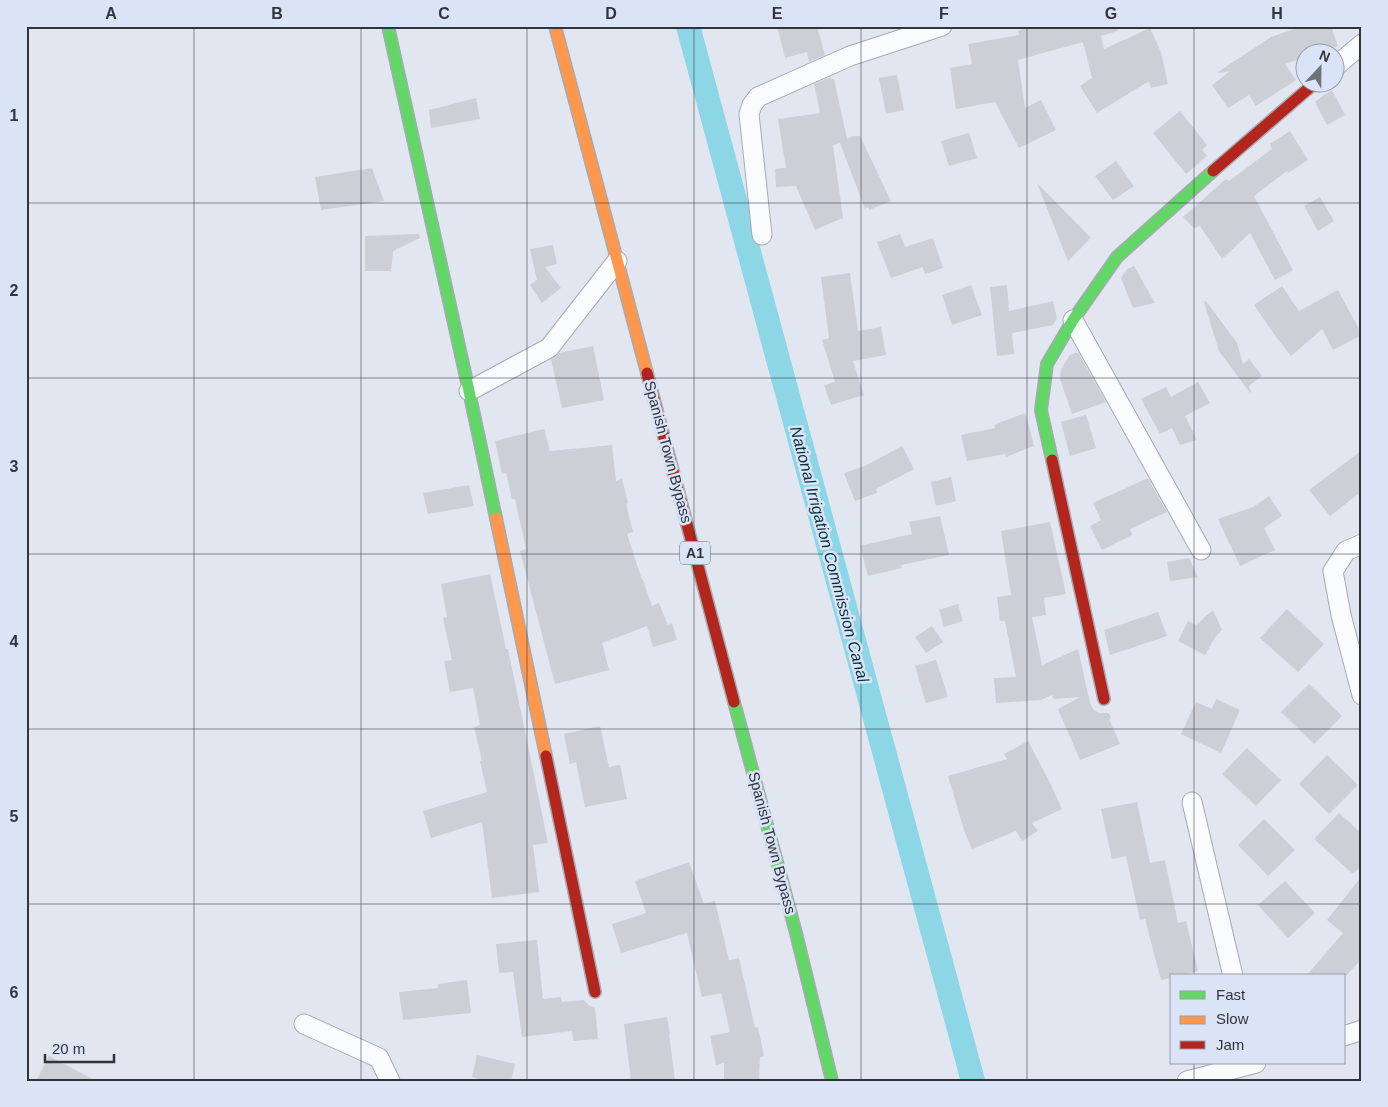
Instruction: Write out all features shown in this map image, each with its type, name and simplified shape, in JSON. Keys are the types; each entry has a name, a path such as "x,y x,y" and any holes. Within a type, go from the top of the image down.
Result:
{"street":[{"path":"388,26 469,391 596,992"},
{"name":"Spanish Town Bypass","path":"555,26 793,924 832,1081"},
{"path":"762,234 749,114 758,97 850,56 942,26"},
{"path":"1346,58 1362,44"},
{"path":"1104,699 1041,410 1047,364 1073,320 1116,257 1304,92"},
{"path":"469,391 550,348 618,261"},
{"path":"1073,320 1201,550"},
{"path":"1362,544 1346,551 1333,572 1341,615 1362,695"},
{"path":"1192,802 1232,974"},
{"path":"304,1024 379,1058 390,1081"},
{"path":"1346,1035 1362,1030"},
{"path":"1188,1081 1254,1064"}],"building":[{"path":"777,26 817,26 825,55 809,62 807,52 785,58"},
{"path":"1033,26 1117,26 1118,31 1101,36 1104,49 1150,28 1161,52 1168,84 1151,88 1149,81 1097,113 1080,86 1092,78 1083,42 1018,60 1025,108 1041,100 1056,130 1019,148 995,102 956,109 950,68 972,64 968,44 1019,35 1018,31"},
{"path":"1303,26 1331,26 1337,42 1296,42 1296,60 1285,64 1296,80 1256,106 1249,95 1228,108 1212,85 1230,71 1218,72 1271,37"},
{"path":"897,75 904,110 886,114 879,78"},
{"path":"831,77 831,79 834,79 847,139 853,136 860,136 891,201 869,210 868,207 865,209 840,143 833,145 843,218 815,230 796,186 776,187 775,169 786,168 778,119 820,113 814,84"},
{"path":"1333,92 1345,115 1327,125 1315,102 1324,95"},
{"path":"476,98 480,119 431,128 429,110"},
{"path":"1180,111 1207,145 1202,150 1207,156 1186,174 1153,133"},
{"path":"1290,131 1308,160 1288,173 1287,171 1254,196 1293,270 1275,280 1250,233 1222,259 1200,226 1194,228 1183,217 1226,179 1229,181 1272,149 1270,144"},
{"path":"969,133 977,158 949,166 941,141"},
{"path":"1116,161 1134,186 1113,200 1095,176"},
{"path":"372,168 384,201 321,210 315,177"},
{"path":"1037,183 1091,238 1068,261"},
{"path":"1320,197 1334,221 1318,231 1304,206"},
{"path":"419,234 420,238 393,251 391,271 365,271 365,236"},
{"path":"900,234 905,247 933,238 943,268 925,274 923,267 891,278 877,242"},
{"path":"553,245 557,264 545,267 561,288 542,303 530,285 537,280 530,249"},
{"path":"1134,266 1155,303 1133,308 1121,278 1127,269"},
{"path":"850,273 858,331 881,327 886,355 853,361 864,395 831,405 824,385 835,382 822,340 829,338 821,277"},
{"path":"971,285 982,315 952,325 942,295"},
{"path":"1007,285 1009,311 1053,301 1057,318 1053,325 1012,333 1014,354 997,356 990,287"},
{"path":"1282,286 1299,311 1338,290 1362,335 1333,350 1322,329 1291,356 1254,305"},
{"path":"1206,301 1237,343 1243,364 1249,359 1262,376 1249,386 1250,393 1219,351 1204,302"},
{"path":"593,346 604,400 562,408 551,360 559,353"},
{"path":"1078,352 1106,402 1072,414 1060,379 1061,369 1070,355"},
{"path":"1198,382 1210,403 1185,416 1197,440 1180,445 1172,428 1160,434 1141,399 1166,387 1171,397"},
{"path":"1025,413 1034,446 1006,457 1005,454 967,461 961,435 995,428 994,425"},
{"path":"1086,415 1096,448 1070,456 1061,422"},
{"path":"544,429 550,451 612,445 616,481 622,479 633,532 627,534 642,580 652,606 659,603 668,625 672,623 677,640 653,647 647,626 602,643 609,670 555,684 520,551 526,549 515,499 512,499 506,473 502,474 495,441"},
{"path":"902,446 914,469 876,489 877,493 855,501 844,473 865,466"},
{"path":"1362,450 1362,491 1330,516 1309,490"},
{"path":"951,477 956,501 936,506 931,482"},
{"path":"1148,478 1167,512 1130,529 1132,535 1102,550 1090,526 1101,520 1093,503"},
{"path":"469,485 474,506 428,514 423,493"},
{"path":"1269,496 1282,516 1264,528 1275,550 1240,566 1218,519 1253,507"},
{"path":"940,516 949,555 901,565 902,568 868,576 860,546 912,534 909,522"},
{"path":"1050,522 1066,594 1044,598 1046,615 1032,617 1042,665 1078,649 1090,703 1093,709 1099,713 1109,713 1111,718 1109,719 1120,744 1080,760 1058,709 1080,697 1054,699 1052,695 1041,700 996,703 994,678 1016,677 1005,621 1000,621 997,597 1011,595 1001,531"},
{"path":"1189,558 1198,577 1170,581 1167,562"},
{"path":"490,574 506,649 508,649 548,843 533,845 539,892 492,898 482,822 431,838 423,811 487,792 474,727 480,725 473,688 450,692 444,661 452,660 443,618 447,617 441,584"},
{"path":"958,604 963,621 944,627 939,610"},
{"path":"1287,609 1324,644 1298,672 1260,638"},
{"path":"1213,610 1222,630 1216,636 1205,655 1178,641 1188,621 1196,625"},
{"path":"1158,612 1167,636 1110,655 1104,630"},
{"path":"932,626 943,642 926,653 915,637"},
{"path":"936,660 948,697 926,703 915,666"},
{"path":"1309,684 1342,716 1314,744 1281,712"},
{"path":"1216,699 1240,710 1221,753 1181,734 1196,702 1212,709"},
{"path":"600,726 609,767 620,765 627,799 585,807 576,762 570,764 564,734"},
{"path":"1028,741 1062,809 1032,823 1038,831 1022,841 1016,831 972,849 964,830 948,776 1007,759 1004,754"},
{"path":"1247,748 1281,780 1256,806 1222,774"},
{"path":"1327,755 1358,785 1329,814 1299,784"},
{"path":"1137,802 1150,863 1165,860 1178,923 1186,921 1198,971 1187,974 1170,974 1170,978 1161,980 1145,919 1140,920 1126,856 1112,859 1101,809"},
{"path":"1339,813 1362,834 1362,865 1353,874 1314,839"},
{"path":"1264,819 1295,850 1268,876 1238,845"},
{"path":"689,862 704,904 715,901 729,960 739,958 755,1028 758,1027 764,1056 760,1057 759,1081 724,1081 724,1063 716,1065 710,1036 730,1032 721,993 702,997 687,933 621,953 612,924 646,913 635,881"},
{"path":"1362,876 1362,958 1346,976 1346,974 1308,974 1343,933 1327,920"},
{"path":"1285,881 1315,913 1288,938 1258,905"},
{"path":"537,940 543,999 561,997 562,1002 583,1000 590,1006 595,1007 598,1039 573,1041 572,1031 522,1037 513,972 499,973 496,944"},
{"path":"467,980 471,1013 403,1020 399,992 438,988 438,984"},
{"path":"667,1017 675,1081 631,1081 624,1024"},
{"path":"477,1055 515,1064 511,1081 486,1081 472,1077"},
{"path":"49,1056 96,1081 36,1081"}],"waterway":[{"name":"National Irrigation Commission Canal","path":"688,26 973,1081"}],"traffic: fast":[{"path":"388,26 496,518"},
{"path":"1052,460 1041,410 1047,364 1073,320 1117,257 1213,171"},
{"path":"734,702 796,933 832,1081"}],"traffic: slow":[{"path":"555,26 647,373"},
{"path":"496,518 546,756"}],"traffic: jam":[{"path":"1213,171 1304,92"},
{"path":"647,373 734,702"},
{"path":"1052,460 1104,699"},
{"path":"546,756 595,992"}]}
